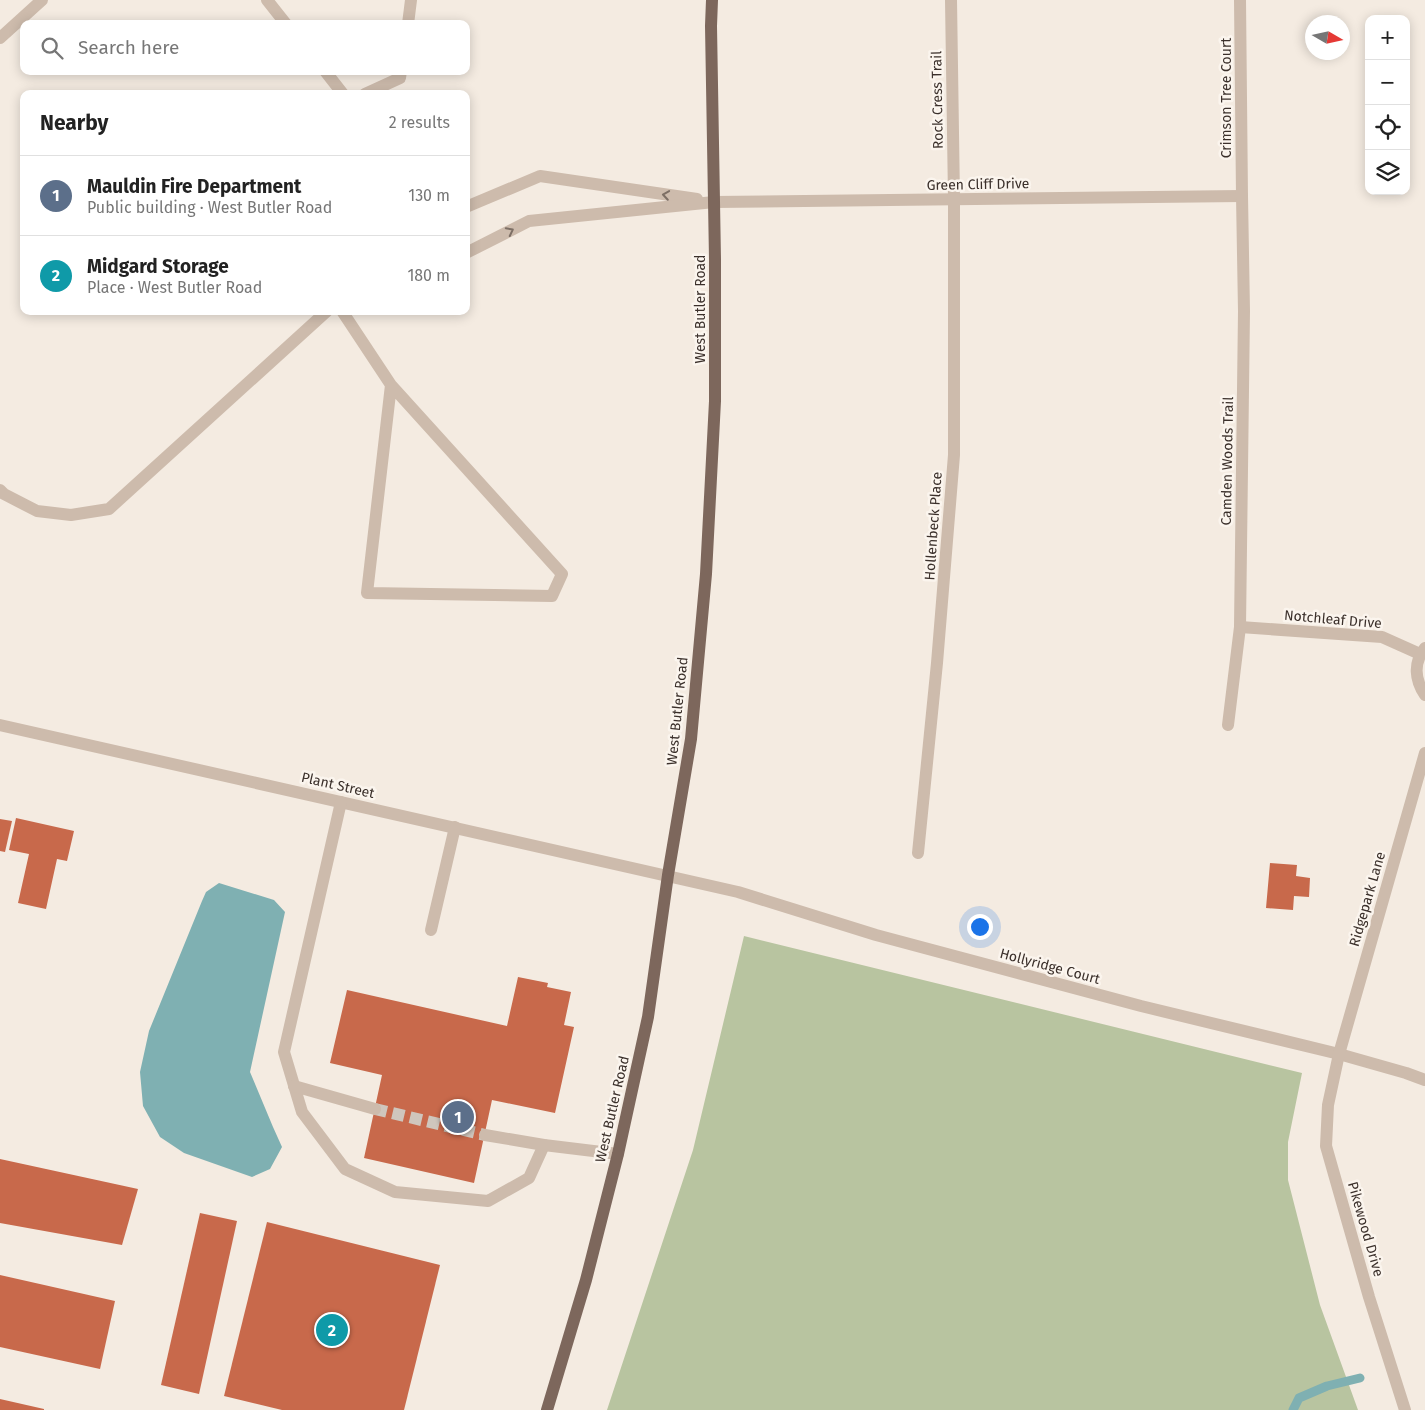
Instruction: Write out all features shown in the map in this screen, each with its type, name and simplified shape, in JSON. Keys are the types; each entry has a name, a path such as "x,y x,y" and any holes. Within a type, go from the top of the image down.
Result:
{"main road":[{"name":"West Butler Road","path":"548,1410 586,1280 618,1154 648,1017 668,875 691,739 706,574 714,401 712,0"}],"street":[{"path":"0,38 42,0"},
{"path":"267,0 283,20"},
{"path":"408,20 411,0"},
{"name":"Rock Cress Trail","path":"951,0 954,199"},
{"name":"Crimson Tree Court","path":"1240,0 1242,196"},
{"path":"327,75 340,90"},
{"path":"374,90 400,78 400,75"},
{"path":"470,205 540,176 714,202"},
{"name":"Green Cliff Drive","path":"714,202 1242,196"},
{"name":"Camden Woods Trail","path":"1228,725 1240,627 1244,311 1242,196"},
{"name":"Hollenbeck Place","path":"918,853 938,662 954,455 954,199"},
{"path":"470,251 529,221 714,202"},
{"path":"0,490 36,511 71,515 108,509 324,315"},
{"path":"345,315 392,385 562,574 552,596 367,594 392,385"},
{"name":"Notchleaf Drive","path":"1240,627 1382,637 1423,651"},
{"path":"1423,651 1416,666 1420,688 1425,695"},
{"name":"Plant Street","path":"0,725 668,875"},
{"name":"Ridgepark Lane","path":"1339,1054 1425,754"},
{"path":"341,802 284,1052 302,1112 345,1169 395,1192 488,1201 529,1178 544,1145"},
{"path":"431,930 455,827"},
{"name":"Hollyridge Court","path":"668,875 738,892 876,935 1141,1006 1339,1054 1425,1080"},
{"name":"Pikewood Drive","path":"1339,1054 1328,1105 1326,1146 1369,1297 1405,1410"},
{"path":"294,1086 375,1109"},
{"path":"485,1135 544,1145 618,1154"}],"green space":[{"path":"744,936 1302,1073 1288,1142 1288,1180 1320,1305 1358,1410 607,1410 693,1150"}],"water":[{"path":"219,883 274,900 285,912 250,1072 282,1147 270,1169 252,1177 184,1153 160,1137 143,1106 140,1072 149,1031 206,892"}],"building":[{"path":"16,818 74,831 67,861 57,859 46,909 18,903 29,854 9,850"},
{"path":"0,819 12,821 5,852 0,851"},
{"path":"1270,863 1297,865 1296,876 1310,878 1309,897 1294,896 1293,910 1266,908"},
{"path":"518,977 548,983 547,987 571,992 564,1025 574,1027 555,1113 492,1100 474,1183 364,1158 382,1075 330,1063 347,990 507,1026"},
{"path":"0,1159 138,1189 122,1245 0,1223"},
{"path":"200,1213 237,1221 199,1394 161,1385"},
{"path":"267,1222 440,1265 404,1410 282,1410 224,1396"},
{"path":"0,1275 115,1301 100,1369 0,1347"},
{"path":"0,1399 44,1409 44,1410 0,1410"}],"waterway":[{"path":"1293,1410 1299,1398 1327,1386 1360,1378"}],"tunnel":[{"path":"375,1109 485,1135"}],"place":[{"name":"Mauldin Fire Department","path":"458,1117"},
{"name":"Midgard Storage","path":"332,1330"}]}
